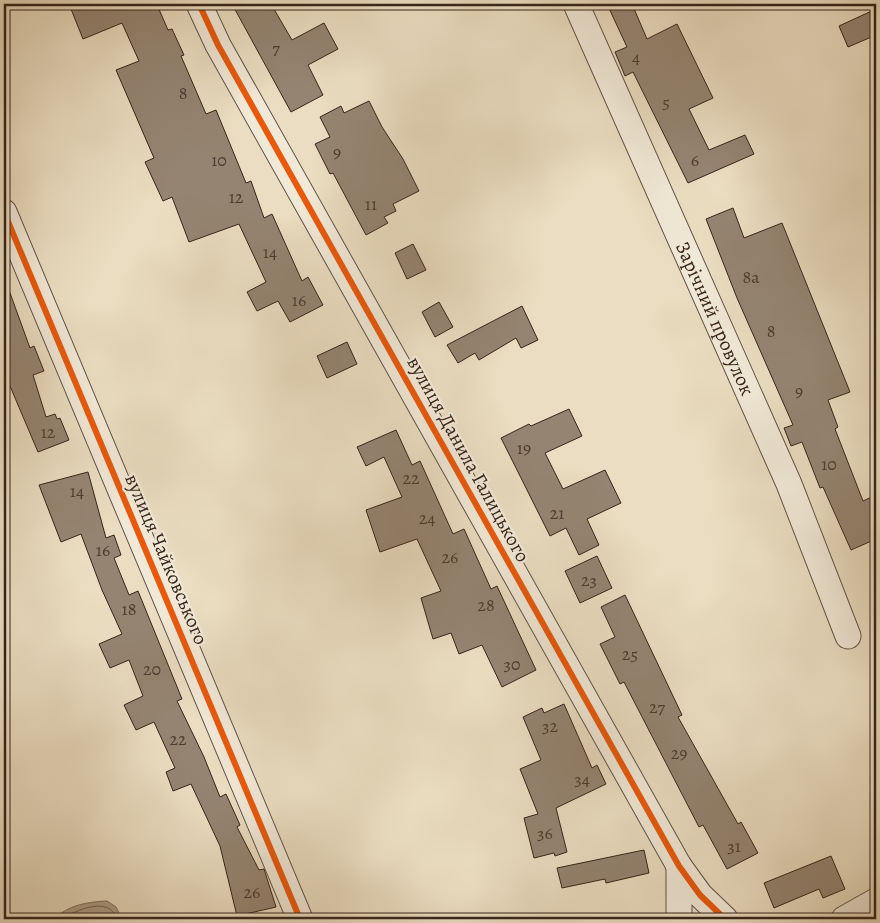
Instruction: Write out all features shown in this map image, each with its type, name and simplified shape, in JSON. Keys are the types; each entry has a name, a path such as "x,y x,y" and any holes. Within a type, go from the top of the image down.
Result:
{"street":[{"name":"вулиця Данила Галицького","path":"198,4 218,45 679,866 700,895 725,919"},
{"name":"Зарічний провулок","path":"576,4 789,484 848,636"},
{"name":"вулиця Чайковського","path":"4,212 300,919"},
{"name":"вулиця Данила Галицького","path":"679,866 679,919"},
{"path":"844,919 876,901"}],"water":[{"path":"107,901 116,907 122,919 55,919 72,907 85,903"}],"building":[{"path":"69,4 167,4 158,7 168,30 172,29 184,55 181,56 206,114 216,110 246,183 251,181 264,218 272,214 302,281 308,277 323,305 290,322 278,301 257,311 247,292 266,282 239,224 189,242 172,197 163,201 145,162 154,158 116,70 139,61 122,23 83,39"},
{"path":"232,4 271,4 292,40 324,23 338,49 308,65 323,95 291,112"},
{"path":"607,4 632,4 647,39 677,24 713,98 689,109 709,150 745,135 754,154 688,183 633,72 625,76 615,52 627,47"},
{"path":"876,9 876,35 848,47 839,26"},
{"path":"369,101 382,127 403,159 419,191 393,204 396,211 384,217 388,223 366,235 333,173 330,174 315,144 330,137 320,117 341,106 344,113"},
{"path":"733,208 744,238 782,223 850,392 828,400 838,427 835,429 863,501 876,495 876,539 851,550 823,487 820,488 802,442 791,446 784,428 793,425 737,298 706,219"},
{"path":"413,244 426,270 407,279 395,253"},
{"path":"4,282 6,282 30,348 34,346 44,371 33,375 46,417 55,414 57,419 60,418 69,440 38,452 4,372"},
{"path":"439,302 453,327 435,337 422,312"},
{"path":"522,306 538,340 521,348 516,338 479,360 475,353 458,363 447,345"},
{"path":"347,342 357,364 327,378 317,356"},
{"path":"569,409 582,436 545,453 563,489 605,470 621,503 587,519 599,545 579,555 566,528 550,536 501,438 529,424 531,426"},
{"path":"396,430 412,465 420,461 453,534 464,529 491,589 497,586 536,670 502,687 482,645 459,654 451,633 433,639 421,598 441,591 417,539 380,552 366,510 402,497 384,457 366,466 357,447"},
{"path":"88,472 106,538 114,535 121,555 114,558 129,595 138,591 182,699 177,701 204,757 220,797 226,794 240,825 237,827 259,870 264,869 276,907 237,916 220,846 191,784 173,791 166,772 175,768 154,722 136,730 124,705 143,696 129,660 110,668 99,644 122,634 102,590 81,534 61,542 39,485"},
{"path":"597,556 612,588 580,603 565,571"},
{"path":"625,595 682,715 678,717 738,824 741,822 758,853 727,869 703,825 699,827 624,682 620,684 600,644 615,637 601,607"},
{"path":"564,704 592,768 597,765 606,784 556,808 567,852 555,856 554,853 534,858 524,818 538,814 520,769 541,760 523,717 542,708 544,713"},
{"path":"644,850 649,873 606,883 605,879 562,888 557,868"},
{"path":"831,856 845,889 823,898 819,889 774,908 764,883"}],"cycle path":[{"path":"199,4 218,45 679,866 700,895 725,919"},
{"path":"4,212 300,919"}]}
